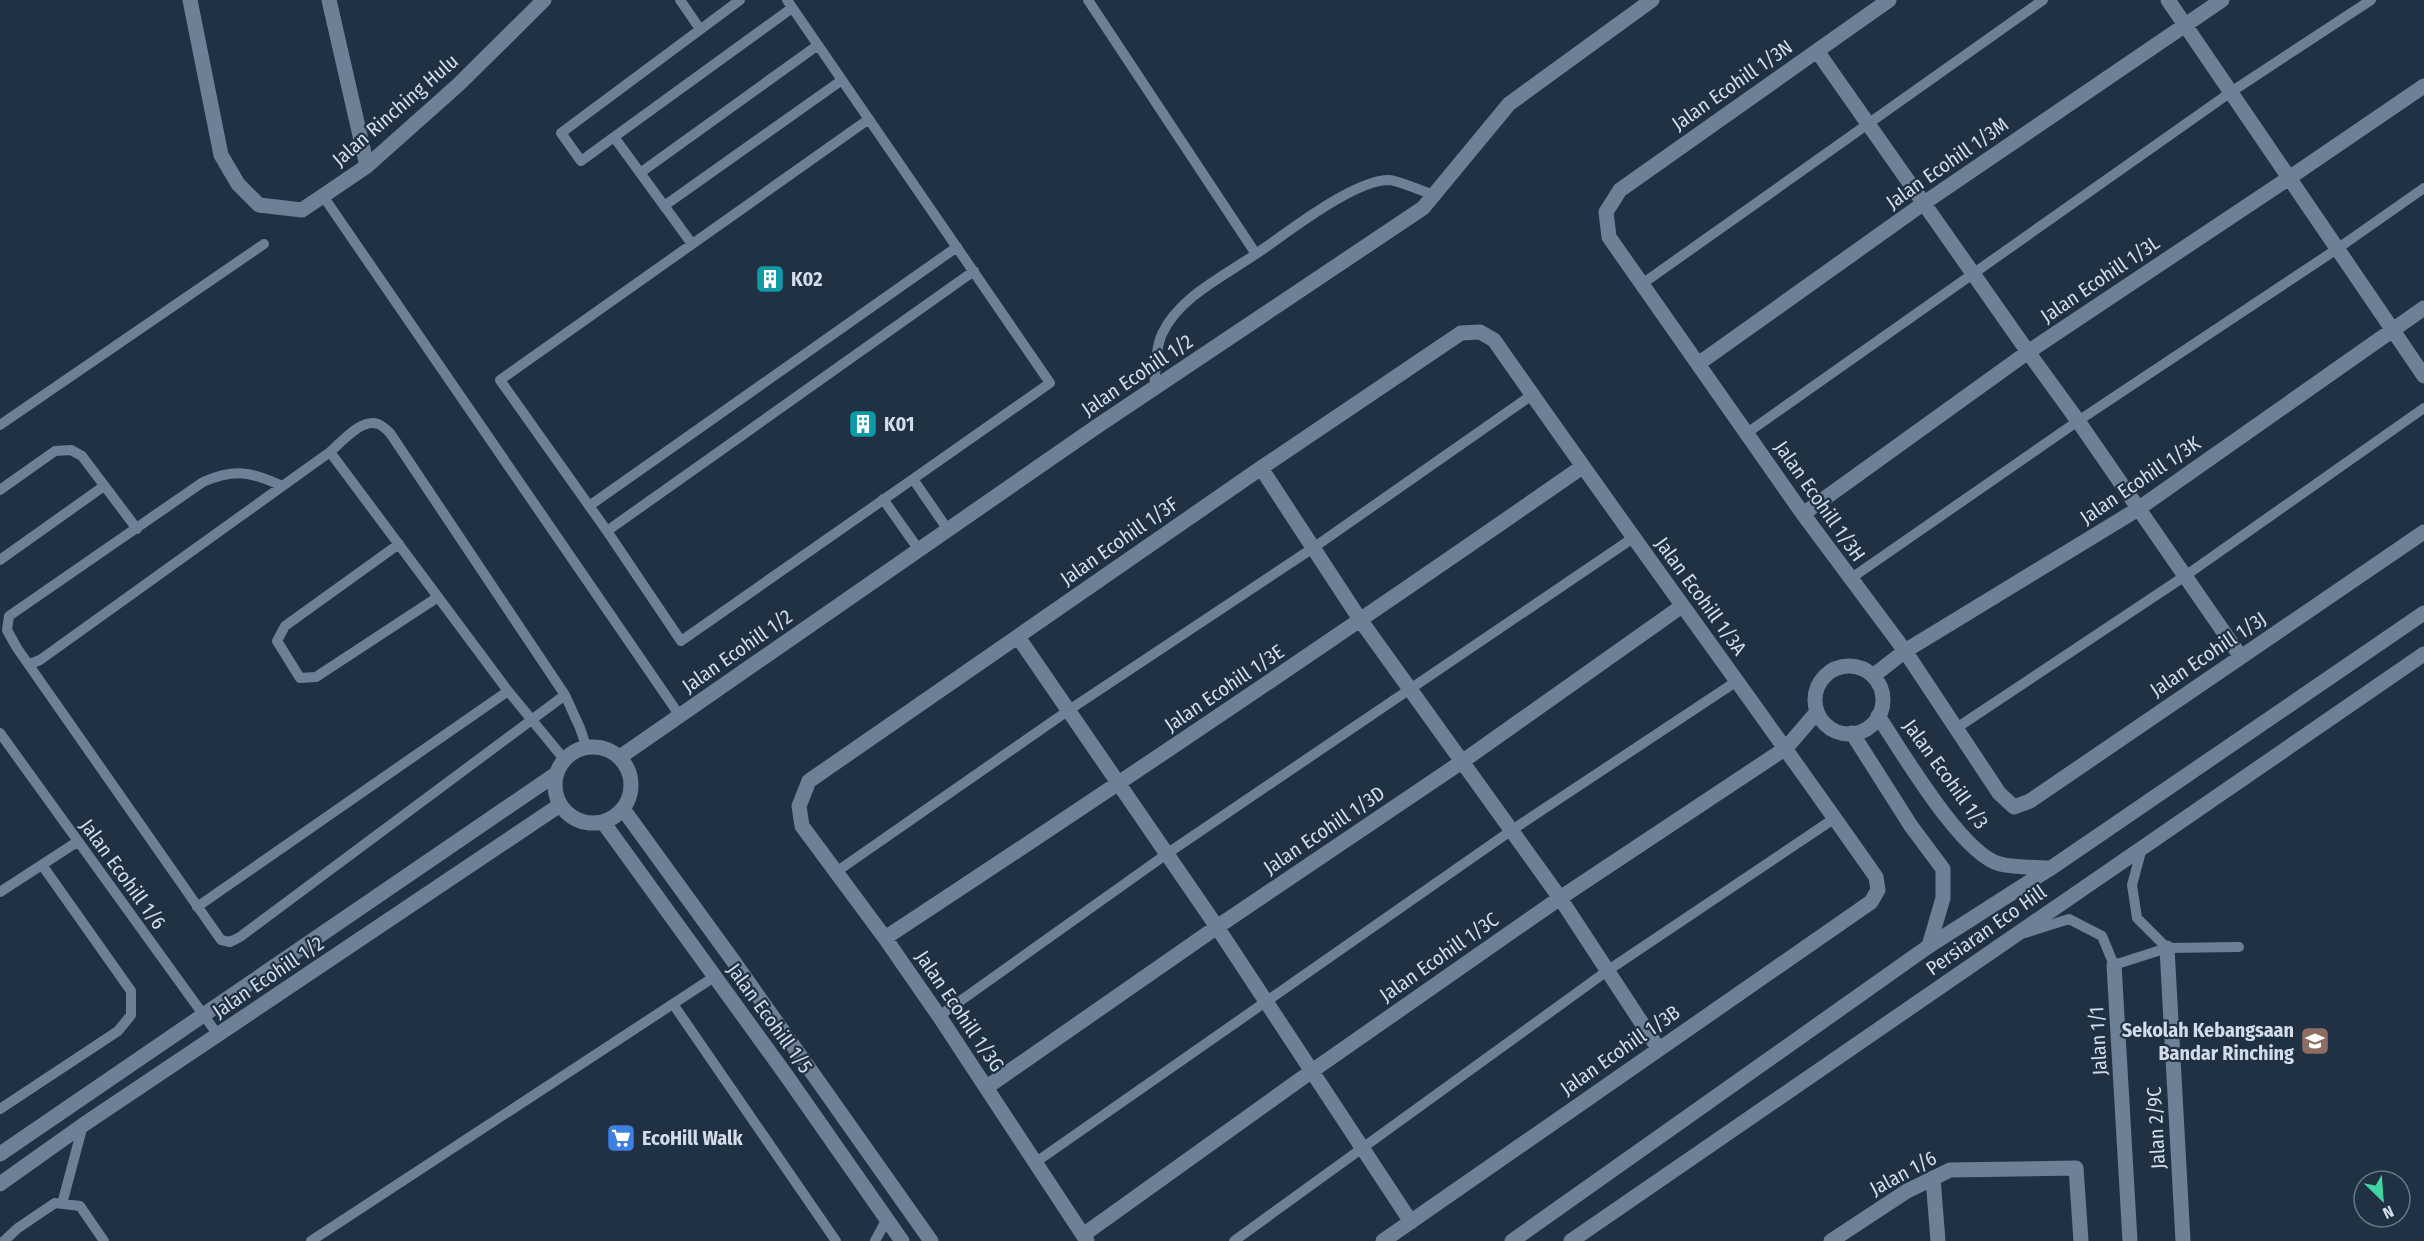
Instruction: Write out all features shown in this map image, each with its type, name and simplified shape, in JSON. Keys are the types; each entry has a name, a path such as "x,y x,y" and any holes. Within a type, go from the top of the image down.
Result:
{"street":[{"name":"Jalan Rinching Hulu","path":"190,0 221,155 238,184 260,205 302,210 367,166 458,85 544,0"},
{"path":"329,0 367,166"},
{"name":"Jalan Ecohill 1/2","path":"620,757 1154,389 1423,208 1509,104 1653,0"},
{"name":"Jalan Ecohill 1/3N","path":"1606,213 1620,190 1889,0"},
{"path":"2168,0 2424,376"},
{"name":"Jalan Ecohill 1/3M","path":"1698,364 1924,203 2222,0"},
{"path":"1817,51 2241,657"},
{"name":"Jalan Ecohill 1/3L","path":"1803,514 2028,352 2424,86"},
{"name":"Jalan Ecohill 1/3H","path":"1606,213 1609,237 1803,514 1905,651 1999,793 2014,807"},
{"name":"Jalan Ecohill 1/3K","path":"1873,676 1905,651 2138,509 2424,308"},
{"name":"Jalan Ecohill 1/3A","path":"1480,332 1494,340 1582,467 1786,748 1876,877 1878,890"},
{"name":"Jalan Ecohill 1/3F","path":"799,806 809,781 1261,468 1461,333 1480,332"},
{"name":"Jalan Ecohill 1/3E","path":"885,938 1361,621 1582,467"},
{"path":"1261,468 1361,621 1560,898 1658,1048"},
{"name":"Jalan Ecohill 1/3J","path":"2014,807 2030,801 2424,532"},
{"name":"Jalan Ecohill 1/3D","path":"987,1087 1217,927 1463,761 1682,606"},
{"path":"1512,1241 1929,946 2051,868 2424,613"},
{"path":"1018,637 1168,854 1411,1222"},
{"name":"Persiaran Eco Hill","path":"1571,1241 2424,654"},
{"path":"1873,676 1855,666 1845,666 1826,674 1815,692 1816,712 1822,722 1831,729 1841,733 1852,733 1911,826 1943,869 1943,898 1929,946"},
{"name":"Jalan Ecohill 1/3","path":"1852,733 1872,724 1882,706 1883,695 1873,676"},
{"name":"Jalan Ecohill 1/3C","path":"1085,1238 1312,1071 1560,898 1786,748 1816,712"},
{"name":"Jalan Ecohill 1/3","path":"1878,716 1966,843 1998,864 2051,868"},
{"path":"598,746 610,750 620,757 631,777 632,788 623,809 603,822 591,823 568,814 560,805 555,794 556,774 564,759 574,751 586,747 598,746"},
{"name":"Jalan Ecohill 1/2","path":"0,1154 556,774"},
{"name":"Jalan Ecohill 1/2","path":"0,1184 83,1125 560,805"},
{"name":"Jalan Ecohill 1/3G","path":"799,806 802,826 885,938 939,1016 1085,1238"},
{"path":"623,809 931,1241"},
{"name":"Jalan Ecohill 1/5","path":"603,822 902,1241"},
{"name":"Jalan Ecohill 1/3B","path":"1383,1241 1871,902 1878,890"},
{"name":"Jalan 2/9C","path":"2167,948 2183,1241"},
{"name":"Jalan 1/1","path":"2114,965 2130,1241"},
{"name":"Jalan 1/6","path":"1832,1241 1907,1191 1950,1170 2076,1168 2080,1241"},
{"path":"1934,1178 1938,1241"}],"lane":[{"path":"680,0 700,29"},
{"path":"1088,0 1256,254"},
{"path":"1642,284 2043,0"},
{"path":"1747,433 2230,92 2371,0"},
{"path":"734,2 561,133 581,161 790,4 974,271 1050,383 681,641 607,531 500,380 869,119"},
{"path":"640,173 818,45"},
{"path":"664,206 842,80"},
{"path":"614,137 692,244"},
{"path":"1154,389 1161,336 1174,314 1197,294 1312,215 1355,189 1390,180 1433,195"},
{"path":"1850,579 2078,421 2337,249 2424,188"},
{"path":"323,196 680,716"},
{"path":"0,425 264,244"},
{"path":"589,507 957,247"},
{"path":"607,531 974,271"},
{"path":"836,872 1069,710 1313,548 1532,394"},
{"path":"1955,729 2185,576 2424,408"},
{"path":"30,664 40,660 330,452 358,428 367,424 378,424 390,433 565,695 586,747"},
{"path":"0,490 55,451 71,450 82,456 136,529"},
{"path":"330,452 530,720 564,759"},
{"path":"7,630 9,616 203,482 234,472 257,475 282,486"},
{"path":"913,479 948,530"},
{"path":"0,560 104,486"},
{"path":"884,500 919,550"},
{"path":"939,1016 1168,854 1633,538"},
{"path":"399,544 285,626 277,640 300,678 316,677 438,597"},
{"path":"0,618 197,907 221,940 230,942 240,937 565,695"},
{"path":"1036,1162 1512,830 1737,681"},
{"path":"197,907 508,691"},
{"name":"Jalan Ecohill 1/6","path":"0,733 219,1035"},
{"path":"1234,1241 1608,971 1835,819"},
{"path":"0,892 77,842"},
{"path":"2142,848 2132,885 2136,918 2167,948"},
{"path":"0,1109 118,1030 131,1015 131,991 42,865"},
{"name":"Jalan 1/1","path":"2014,937 2069,919 2102,936 2114,965"},
{"path":"2114,965 2167,948 2239,947"},
{"path":"310,1241 714,976"},
{"path":"672,1004 836,1241"},
{"path":"62,1204 83,1125"},
{"path":"4,1241 18,1228 55,1203 80,1206 104,1241"},
{"path":"875,1241 887,1219"}],"place":[{"name":"K02","path":"770,279"},
{"name":"K01","path":"863,424"},
{"name":"Sekolah Kebangsaan Bandar Rinching","path":"2315,1041"},
{"name":"EcoHill Walk","path":"621,1138"}]}
